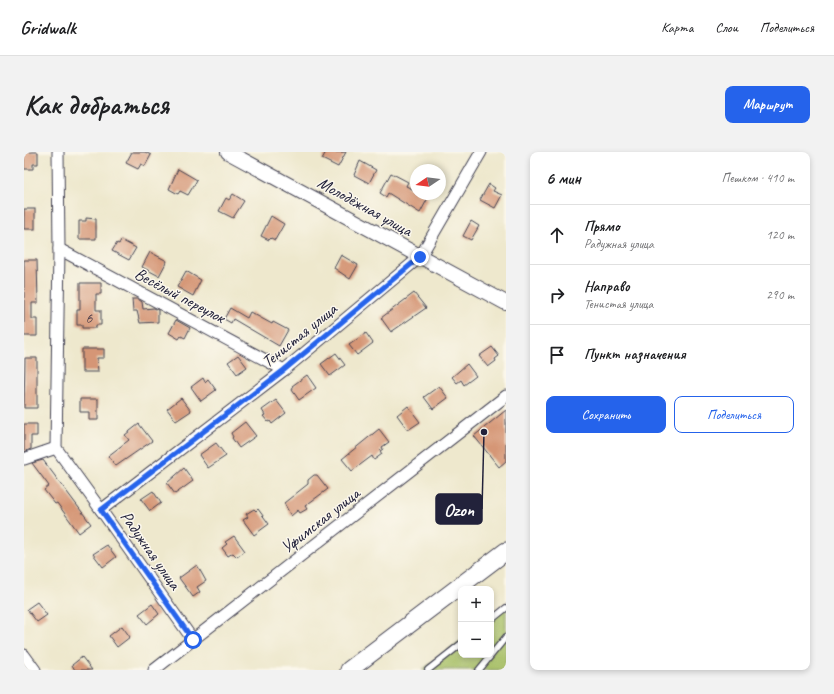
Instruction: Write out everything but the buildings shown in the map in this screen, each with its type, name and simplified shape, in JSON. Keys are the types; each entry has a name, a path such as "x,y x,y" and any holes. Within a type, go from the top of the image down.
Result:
{"main road":[{"path":"349,670 506,551"}],"street":[{"path":"24,459 56,448 60,249 58,152"},
{"name":"Молодёжная улица","path":"228,152 506,303"},
{"name":"Тенистая улица","path":"101,510 284,370 420,257 481,152"},
{"name":"Весёлый переулок","path":"60,249 284,370"},
{"name":"Уфимская улица","path":"154,670 506,396"},
{"name":"Радужная улица","path":"56,448 193,640"},
{"path":"24,655 35,670"}],"lane":[{"path":"494,618 506,608"},
{"path":"479,670 506,637"},
{"path":"428,670 458,646"}],"green space":[{"path":"506,604 506,670 422,670 458,642 458,658 494,658 494,614"}],"place":[{"name":"Ozon","path":"484,432"}],"route":[{"path":"193,640 101,510 284,370 420,257"}]}
